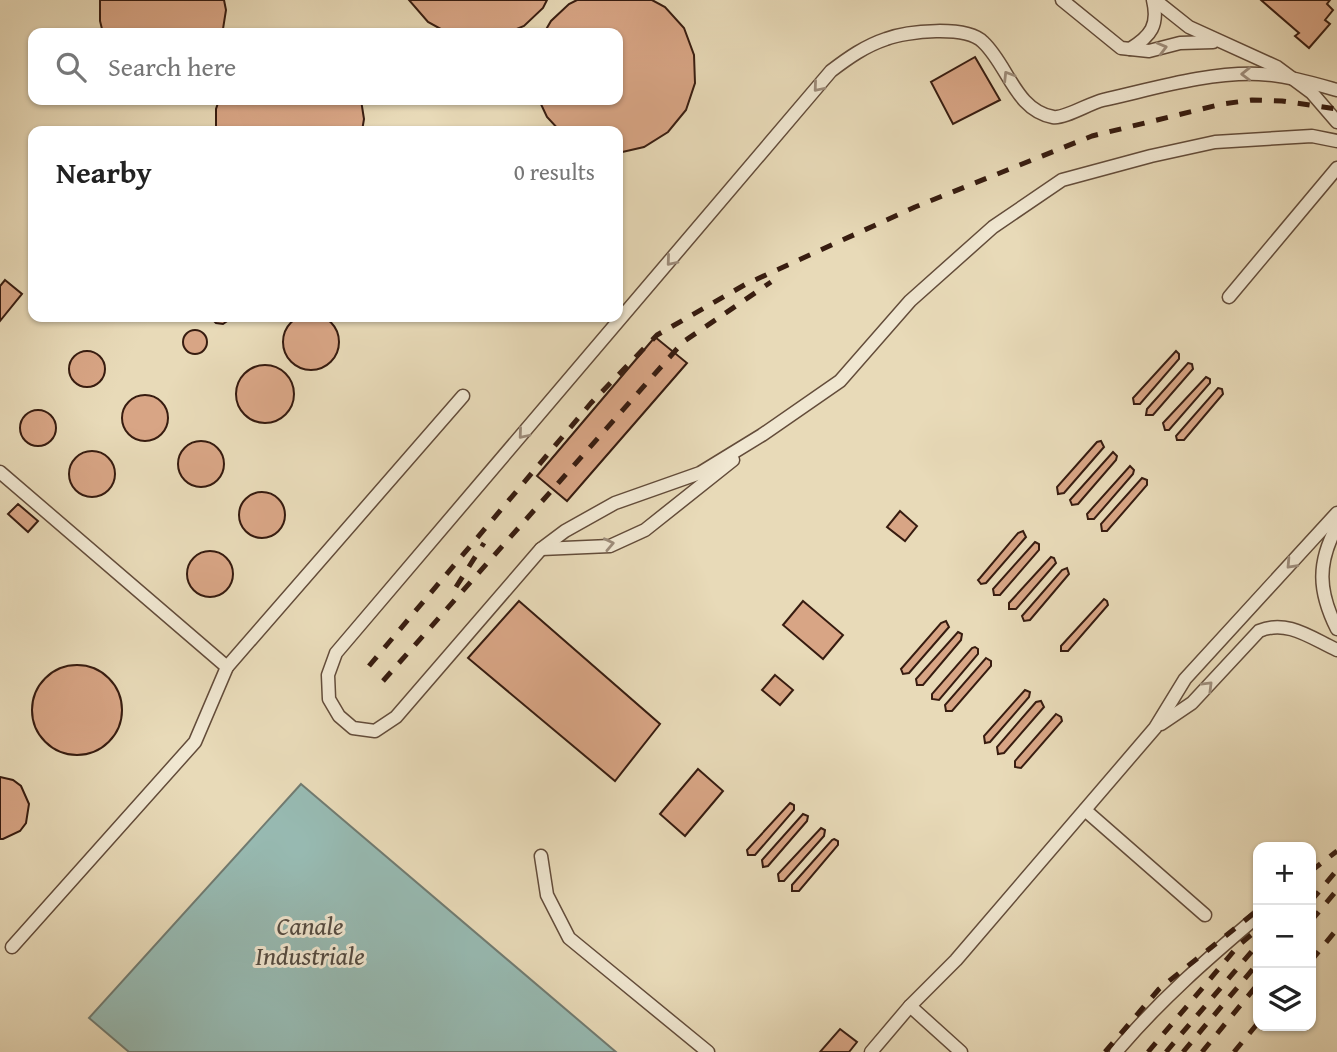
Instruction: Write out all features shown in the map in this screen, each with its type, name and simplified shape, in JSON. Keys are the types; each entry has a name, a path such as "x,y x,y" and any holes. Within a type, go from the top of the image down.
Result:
{"lane":[{"path":"1062,0 1121,48 1149,51 1180,43 1217,42"},
{"path":"1130,49 1145,40 1154,26 1154,0"},
{"path":"1154,0 1189,27 1277,67 1312,93 1337,122"},
{"path":"623,315 831,71 851,55 887,38 954,31 981,39 995,55 1024,100 1036,112 1057,118 1090,103 1224,75 1261,74 1337,90"},
{"path":"617,322 335,653 328,675 329,699 338,716 353,728 375,731 396,717 541,549 565,531 615,503 700,473 762,435 840,380 910,301 993,227 1062,180 1215,142 1312,135 1337,141"},
{"path":"1229,297 1337,168"},
{"path":"12,947 195,742 227,667 463,396"},
{"path":"541,549 610,546 645,530 690,497 762,435"},
{"path":"0,472 227,667"},
{"path":"871,1052 910,1006 956,960 1155,728 1185,679 1337,513"},
{"path":"1337,526 1323,564 1322,580 1324,601 1337,629"},
{"path":"1155,728 1192,703 1259,631 1272,625 1284,626 1337,650"},
{"path":"1085,810 1205,915"},
{"path":"541,856 547,895 569,938 708,1052"},
{"path":"1116,1052 1146,1016 1193,970 1253,920"},
{"path":"910,1006 961,1052"}],"water":[{"name":"Canale Industriale","path":"301,784 616,1052 129,1052 89,1018"}],"building":[{"path":"100,0 224,0 226,10 223,28 102,28"},
{"path":"409,0 547,0 543,8 519,28 439,28 428,22"},
{"path":"577,0 652,0 665,7 684,28 694,55 695,83 686,110 668,132 644,147 623,152 623,126 555,126 547,117 541,105 623,105 623,28 547,28 569,4"},
{"path":"1261,0 1330,0 1327,4 1333,10 1325,20 1330,24 1309,48 1295,36 1299,33"},
{"path":"975,57 1000,100 953,124 931,82"},
{"path":"217,105 362,105 364,119 363,126 216,126"},
{"path":"5,280 22,294 0,321 0,286"},
{"path":"291,322 331,322 339,337 339,347 334,358 316,370 306,370 295,365 283,347 283,337"},
{"path":"195,330 204,333 207,342 204,351 195,354 186,351 183,342 186,333"},
{"path":"655,337 687,363 567,501 537,476"},
{"path":"87,351 100,356 105,369 100,382 87,387 74,382 69,369 74,356"},
{"path":"1176,351 1179,359 1140,404 1134,404 1133,398"},
{"path":"1188,363 1192,364 1193,369 1153,415 1146,415 1147,409"},
{"path":"265,365 281,370 289,378 294,394 289,410 281,418 265,423 249,418 241,410 236,394 241,378 249,370"},
{"path":"1206,377 1210,379 1210,383 1169,430 1165,430 1163,423"},
{"path":"1218,388 1222,389 1223,394 1184,440 1177,440 1176,436"},
{"path":"145,395 161,402 168,418 161,434 145,441 129,434 122,418 129,402"},
{"path":"38,410 51,415 56,428 51,441 38,446 25,441 20,428 25,415"},
{"path":"201,441 217,448 224,464 217,480 201,487 185,480 178,464 185,448"},
{"path":"1101,441 1104,447 1064,493 1058,494 1057,487 1097,442"},
{"path":"92,451 108,458 115,474 108,490 92,497 76,490 69,474 76,458"},
{"path":"1113,452 1117,456 1116,460 1078,504 1072,505 1070,500"},
{"path":"1130,466 1134,470 1133,474 1094,519 1088,519 1087,514"},
{"path":"1142,478 1147,480 1147,485 1107,531 1102,531 1101,524"},
{"path":"262,492 278,499 285,515 278,531 262,538 246,531 239,515 246,499"},
{"path":"18,504 38,521 28,532 8,514"},
{"path":"900,511 917,526 905,541 887,527"},
{"path":"1023,531 1026,537 986,583 981,584 978,580 1018,533"},
{"path":"1035,542 1039,544 1039,550 1000,595 994,595 993,589"},
{"path":"210,551 226,558 233,574 226,590 210,597 194,590 187,574 194,558"},
{"path":"1051,557 1056,563 1016,609 1009,609 1009,603"},
{"path":"1067,568 1069,574 1030,620 1024,621 1022,616 1062,570"},
{"path":"1104,599 1108,605 1068,651 1061,651 1061,646"},
{"path":"519,601 660,724 615,781 468,658"},
{"path":"803,601 843,635 823,659 783,625"},
{"path":"946,621 949,627 909,673 903,674 901,669 941,623"},
{"path":"958,632 962,634 961,640 923,685 917,685 916,679"},
{"path":"975,647 978,654 939,700 932,699 932,694"},
{"path":"986,658 991,661 991,666 952,711 946,711 945,705"},
{"path":"77,665 94,668 109,678 119,693 122,710 119,727 109,742 94,752 77,755 60,752 45,742 35,727 32,710 35,693 45,678 60,668"},
{"path":"775,675 793,690 780,705 762,690"},
{"path":"1025,690 1030,692 1029,697 990,742 985,743 984,736"},
{"path":"1041,701 1044,707 1004,753 998,754 997,747 1036,702"},
{"path":"1056,714 1062,721 1021,768 1015,767 1015,761"},
{"path":"698,769 723,791 685,836 660,814"},
{"path":"0,777 13,780 21,786 29,804 26,823 20,831 3,839 0,839"},
{"path":"790,803 794,805 794,810 755,855 748,855 747,850"},
{"path":"803,814 808,816 807,821 768,866 763,867 762,860"},
{"path":"821,828 825,830 824,836 784,881 779,881 778,874"},
{"path":"834,839 838,841 838,845 799,891 792,891 792,885"},
{"path":"840,1029 857,1042 849,1052 820,1052"}],"railway":[{"path":"369,666 591,403 657,335 746,284 915,207 1092,136 1222,104 1252,100 1282,101 1337,109"},
{"path":"383,681 683,342 771,282"},
{"path":"456,587 484,543"},
{"path":"1316,867 1337,851"},
{"path":"1316,895 1337,870"},
{"path":"1316,915 1337,890"},
{"path":"1105,1052 1159,989 1253,914"},
{"path":"1316,955 1337,929"},
{"path":"1148,1052 1239,945 1253,933"},
{"path":"1166,1052 1253,950"},
{"path":"1183,1052 1254,968"},
{"path":"1202,1052 1253,990"},
{"path":"1234,1052 1253,1029"}]}
